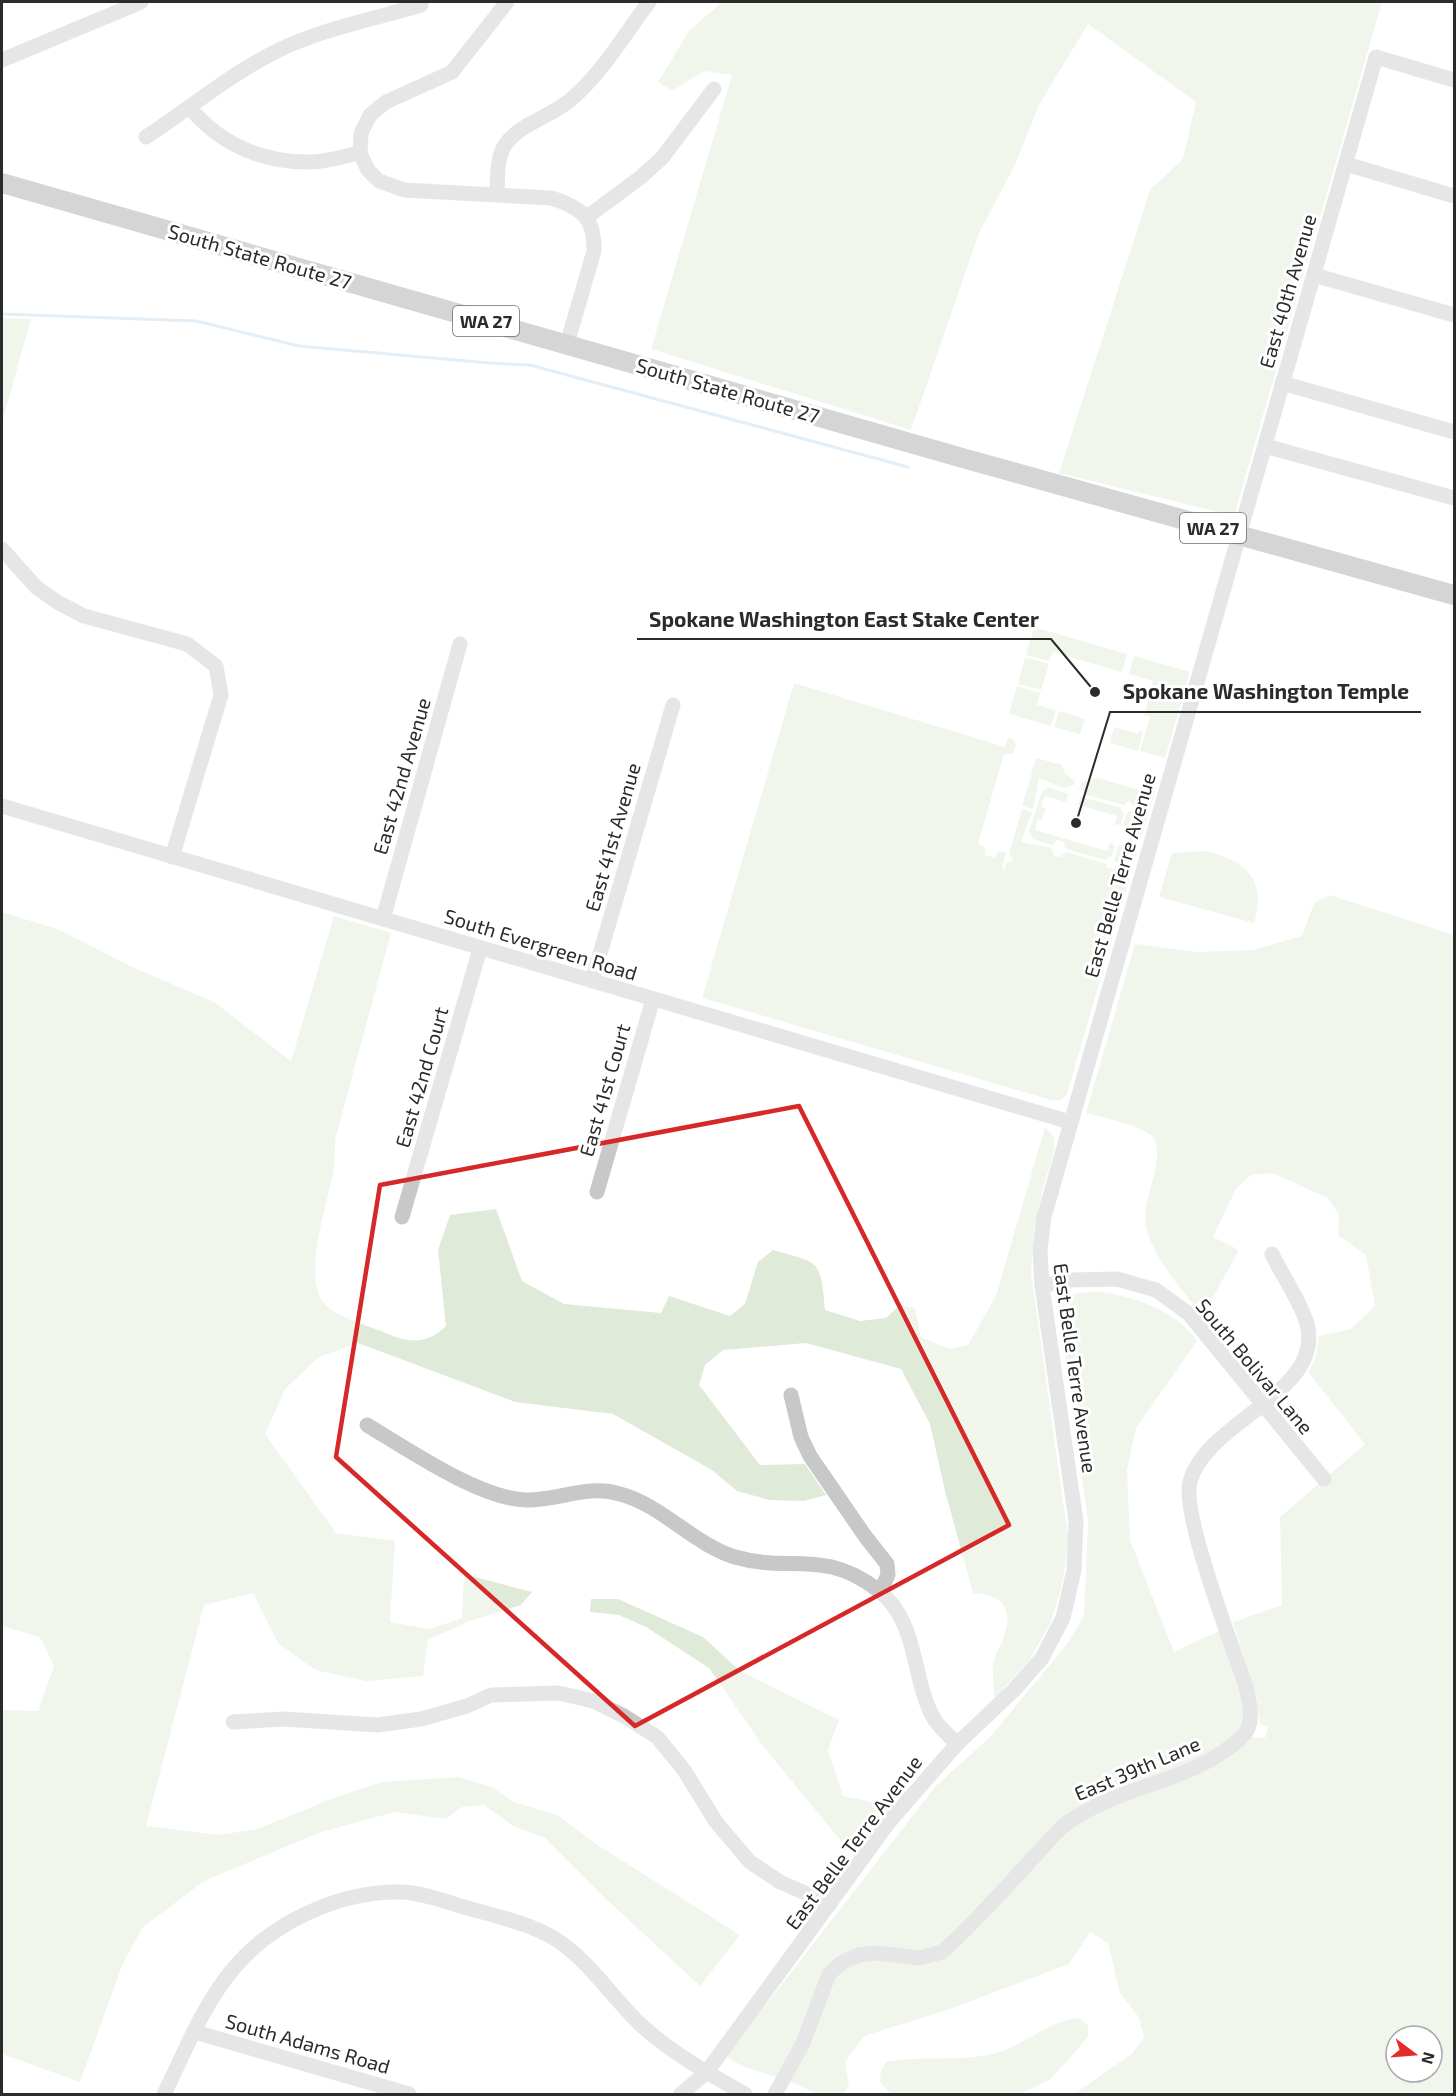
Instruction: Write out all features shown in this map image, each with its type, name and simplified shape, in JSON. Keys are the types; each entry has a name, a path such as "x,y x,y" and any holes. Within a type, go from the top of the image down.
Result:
{"main road":[{"name":"South State Route 27","path":"2,183 1240,536 1455,595"}],"street":[{"path":"2,60 141,2"},
{"path":"507,2 452,72 386,102 370,115 361,133 360,153 368,170 379,181 404,190 551,198 573,204 587,217 595,237 594,251 567,344"},
{"path":"497,194 498,162 506,144 520,131 557,111 585,87 650,2"},
{"path":"146,137 277,51 421,5"},
{"name":"East 40th Avenue","path":"1240,536 1376,57 1455,80"},
{"path":"587,217 641,177 662,158 714,89"},
{"path":"190,108 204,125 234,146 269,159 310,162 360,153"},
{"path":"1346,164 1455,196"},
{"path":"1314,275 1455,315"},
{"path":"1282,383 1455,432"},
{"path":"1265,446 1455,498"},
{"name":"East Belle Terre Avenue","path":"681,2094 706,2073 889,1822 957,1744 1014,1690 1042,1658 1063,1618 1074,1570 1076,1521 1042,1286 1040,1250 1044,1217 1240,536"},
{"path":"2,549 36,587 57,602 84,616 188,644 216,666 221,695 172,857"},
{"name":"East 42nd Avenue","path":"383,919 460,644"},
{"name":"East 41st Avenue","path":"592,981 673,705"},
{"name":"South Evergreen Road","path":"2,806 1070,1122"},
{"name":"East 42nd Court","path":"402,1217 480,949"},
{"name":"East 41st Court","path":"597,1192 653,999"},
{"name":"East 39th Lane","path":"775,2094 803,2043 829,1974 841,1963 858,1955 876,1953 920,1958 942,1952 1071,1820 1120,1794 1190,1772 1208,1763 1242,1738 1249,1728 1251,1709 1246,1687 1191,1518 1190,1481 1206,1451 1298,1372 1309,1350 1307,1323 1272,1254"},
{"name":"South Bolivar Lane","path":"1042,1286 1071,1280 1117,1279 1156,1290 1189,1314 1324,1479"},
{"path":"791,1395 801,1437 810,1456 887,1564 888,1575 880,1592"},
{"path":"367,1425 486,1491 510,1499 528,1501 599,1489 635,1499 706,1544 736,1557 815,1562 833,1566 858,1577 880,1592 901,1617 913,1646 921,1687 934,1719 957,1744"},
{"path":"233,1722 283,1719 378,1725 421,1719 467,1707 491,1695 559,1693 594,1701 624,1716 657,1737 684,1770 716,1822 750,1862 780,1882 830,1904"},
{"path":"164,2094 195,2032 223,1984 256,1945 307,1915 346,1899 403,1892 438,1899 542,1931 575,1954 641,2025 706,2073 745,2094"},
{"name":"South Adams Road","path":"195,2032 410,2094"}],"highlighted area":[{"path":"799,1106 1009,1525 635,1726 336,1457 380,1185"}],"green space":[{"path":"722,2 1382,2 1234,516 1059,473 1150,190 1183,159 1196,102 1088,24 1039,105 1015,165 979,233 911,430 651,349 732,75 704,71 672,91 658,82 689,31"},
{"path":"2,318 31,319 2,423"},
{"path":"1034,627 1127,654 1122,672 1053,652 1049,661 1026,655"},
{"path":"1134,656 1190,672 1165,758 1140,751 1150,717 1144,715 1153,681 1129,674"},
{"path":"1025,657 1049,664 1041,690 1018,684"},
{"path":"794,683 1005,747 1008,738 1013,739 1016,745 1013,754 1004,754 978,844 985,847 985,855 995,858 998,851 1006,852 1002,869 1004,870 1007,862 1013,860 1009,854 1022,809 1032,812 1021,842 1052,848 1054,856 1060,857 1066,852 1107,864 1107,868 1114,869 1118,864 1114,860 1118,846 1124,845 1130,839 1129,831 1123,825 1127,812 1133,811 1133,805 1128,801 1124,805 1087,795 1080,787 1081,782 1098,778 1139,790 1143,779 1151,781 1156,789 1142,834 1137,837 1135,844 1138,849 1067,1094 1061,1100 1051,1100 702,998"},
{"path":"1017,686 1040,693 1037,705 1056,710 1051,726 1009,714"},
{"path":"1059,711 1085,719 1080,734 1054,727"},
{"path":"1114,727 1138,734 1139,731 1143,732 1138,751 1110,743"},
{"path":"1036,758 1062,765 1065,773 1075,781 1074,785 1063,788 1039,778 1033,809 1022,806"},
{"path":"1048,787 1071,795 1068,794 1066,802 1045,796 1041,807 1046,808 1042,820 1038,819 1035,830 1107,851 1110,842 1115,846 1112,856 1105,860 1066,849 1064,842 1057,840 1052,845 1033,839 1029,832 1042,791"},
{"path":"1077,796 1120,807 1124,814 1121,824 1114,825 1117,816 1078,805 1080,798"},
{"path":"1205,851 1232,860 1250,874 1258,895 1254,923 1159,897 1172,853"},
{"path":"1330,895 1454,935 1454,2094 1074,2094 1133,2053 1144,2037 1138,2016 1120,1993 1108,1943 1090,1932 1069,1964 947,2010 864,2036 845,2062 849,2087 842,2094 818,2094 791,2082 742,2066 726,2056 935,1787 991,1736 1067,1644 1084,1616 1088,1521 1057,1297 1099,1292 1140,1301 1167,1313 1189,1330 1197,1341 1136,1428 1127,1470 1130,1540 1174,1652 1223,1629 1247,1707 1245,1740 1252,1737 1265,1738 1268,1727 1260,1724 1256,1696 1233,1622 1282,1605 1280,1517 1365,1444 1308,1372 1315,1360 1319,1336 1351,1329 1375,1306 1366,1255 1338,1235 1339,1215 1328,1198 1272,1173 1251,1175 1236,1189 1213,1237 1239,1250 1203,1315 1159,1258 1148,1233 1145,1211 1157,1157 1154,1139 1143,1130 1086,1113 1135,944 1198,952 1254,950 1302,936 1314,903"},
{"path":"2,912 60,930 130,966 214,1002 291,1061 334,916 391,933 335,1140 335,1160 315,1263 320,1297 329,1308 342,1316 404,1339 426,1339 446,1326 438,1250 450,1215 496,1209 522,1281 564,1304 661,1313 669,1296 730,1316 745,1304 758,1262 773,1250 801,1258 816,1266 822,1281 825,1310 860,1321 886,1318 900,1305 915,1308 921,1337 949,1349 968,1345 996,1296 1045,1127 1054,1138 1054,1151 1042,1192 1034,1232 1031,1273 1069,1543 1061,1589 1050,1624 1029,1661 995,1698 993,1665 1006,1628 1006,1612 1003,1605 992,1596 973,1593 945,1491 930,1424 901,1369 806,1343 723,1350 705,1365 699,1385 760,1465 805,1464 826,1495 804,1501 769,1500 737,1491 712,1470 613,1414 515,1402 358,1343 319,1357 285,1389 265,1434 336,1533 395,1541 390,1622 430,1629 462,1618 464,1574 532,1592 521,1605 470,1621 428,1640 423,1676 366,1681 315,1670 278,1643 253,1593 204,1605 146,1826 218,1835 257,1829 336,1797 382,1782 459,1777 492,1787 513,1802 557,1815 599,1846 740,1935 700,1986 607,1900 545,1838 513,1826 484,1805 462,1807 446,1819 395,1812 321,1832 204,1881 142,1928 122,1966 80,2082 2,2054 2,1710 38,1711 54,1666 40,1637 2,1626"},
{"path":"591,1599 618,1599 703,1637 740,1671 839,1720 828,1750 843,1796 893,1806 854,1857 763,1746 709,1668 646,1627 619,1615 590,1612"},
{"path":"1080,2018 1088,2026 1088,2037 1051,2079 1020,2094 891,2094 880,2082 881,2070 886,2062 966,2058 992,2054 1014,2046 1058,2023"}],"waterway":[{"path":"2,314 196,321 299,346 530,365 908,467"}],"place":[{"name":"Spokane Washington East Stake Center","path":"1095,692"},
{"name":"Spokane Washington Temple","path":"1076,823"}]}
